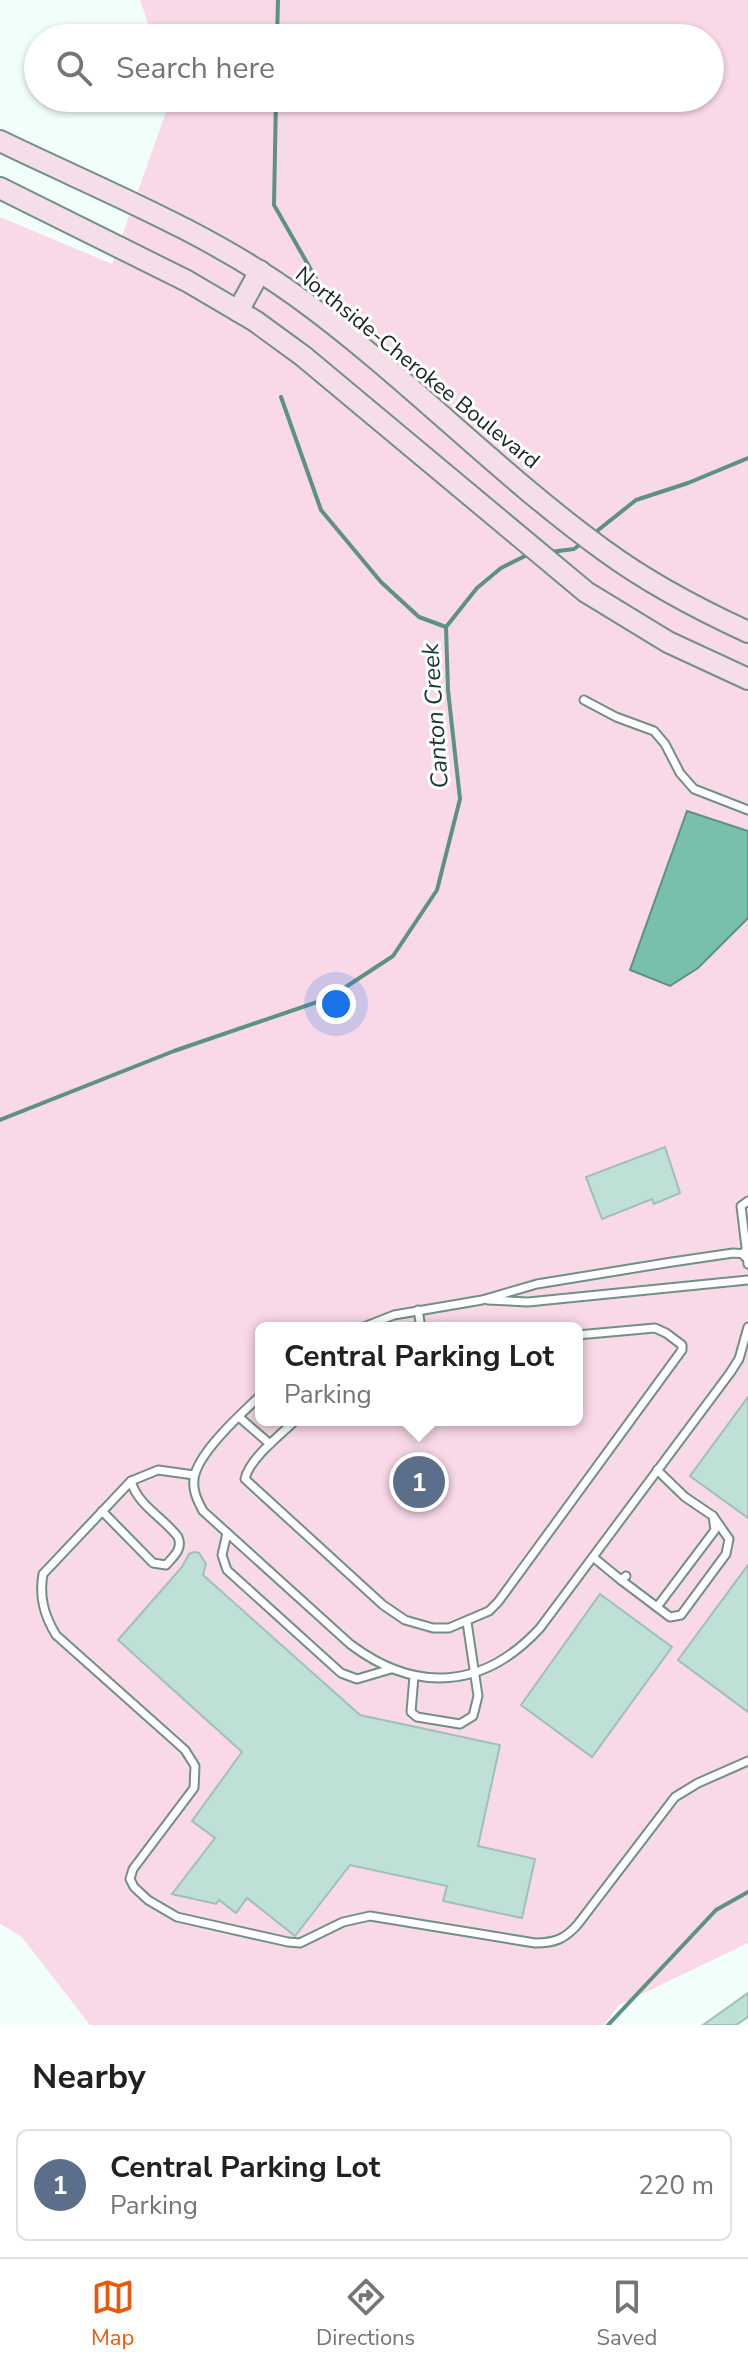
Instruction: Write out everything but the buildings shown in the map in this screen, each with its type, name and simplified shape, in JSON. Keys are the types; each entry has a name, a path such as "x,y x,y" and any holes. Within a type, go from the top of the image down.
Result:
{"street":[{"name":"Northside-Cherokee Boulevard","path":"0,141 158,217 260,271 335,325 604,551 670,593 748,632"},
{"path":"0,188 187,281 238,311 303,356 559,571 641,627 748,679"},
{"path":"238,311 260,271"}],"lane":[{"path":"584,700 616,717 654,731 665,744 680,773 694,789 748,810"},
{"path":"748,1201 741,1206 748,1264"},
{"path":"380,1322 418,1310 482,1300 551,1282 702,1257 748,1254"},
{"path":"482,1300 528,1302 748,1280"},
{"path":"418,1310 420,1322"},
{"path":"255,1401 203,1458 194,1475 196,1499 203,1511 350,1644 391,1669 435,1678 474,1673 504,1661 523,1646 730,1373 739,1359 748,1327"},
{"path":"290,1426 246,1472 245,1479 383,1605 405,1620 433,1628 449,1628 489,1611 498,1602 682,1350 682,1345 655,1328 583,1334"},
{"path":"239,1417 270,1444"},
{"path":"194,1475 158,1470 131,1481 43,1574 40,1590 46,1619 56,1635 185,1750 195,1766 194,1788 133,1869 130,1879 148,1900 177,1917 300,1943 343,1922 370,1916 535,1943 557,1941 578,1924 675,1797 748,1761"},
{"path":"593,1557 624,1578 670,1617 681,1615 726,1554 729,1539 713,1516 685,1497 657,1470"},
{"path":"102,1511 153,1563 166,1565 179,1551 181,1543 136,1495 131,1481"},
{"path":"657,1607 715,1530 713,1516"},
{"path":"227,1533 222,1555 227,1570 341,1673 357,1679 391,1669"},
{"path":"414,1676 411,1712 417,1717 460,1724 473,1716 478,1696 467,1622"}],"shaded area":[{"path":"140,0 748,0 748,1943 619,2005 604,2025 90,2025 21,1936 0,1924 0,217 112,264 166,112 724,112 724,24 148,24"},
{"path":"687,811 748,831 748,918 698,968 670,986 630,970"}],"waterway":[{"path":"277,24 278,0"},
{"path":"276,112 274,205 322,289"},
{"path":"281,397 321,510 381,582 419,617 446,627"},
{"name":"Canton Creek","path":"592,535 636,500 748,458"},
{"name":"Canton Creek","path":"550,552 574,549 582,543"},
{"name":"Canton Creek","path":"0,1120 174,1051 329,998 393,956 437,890 460,799 448,690 446,627 477,588 501,568 529,554"},
{"path":"608,2025 716,1910 748,1892"}],"place":[{"name":"Central Parking Lot","path":"419,1482"}]}
